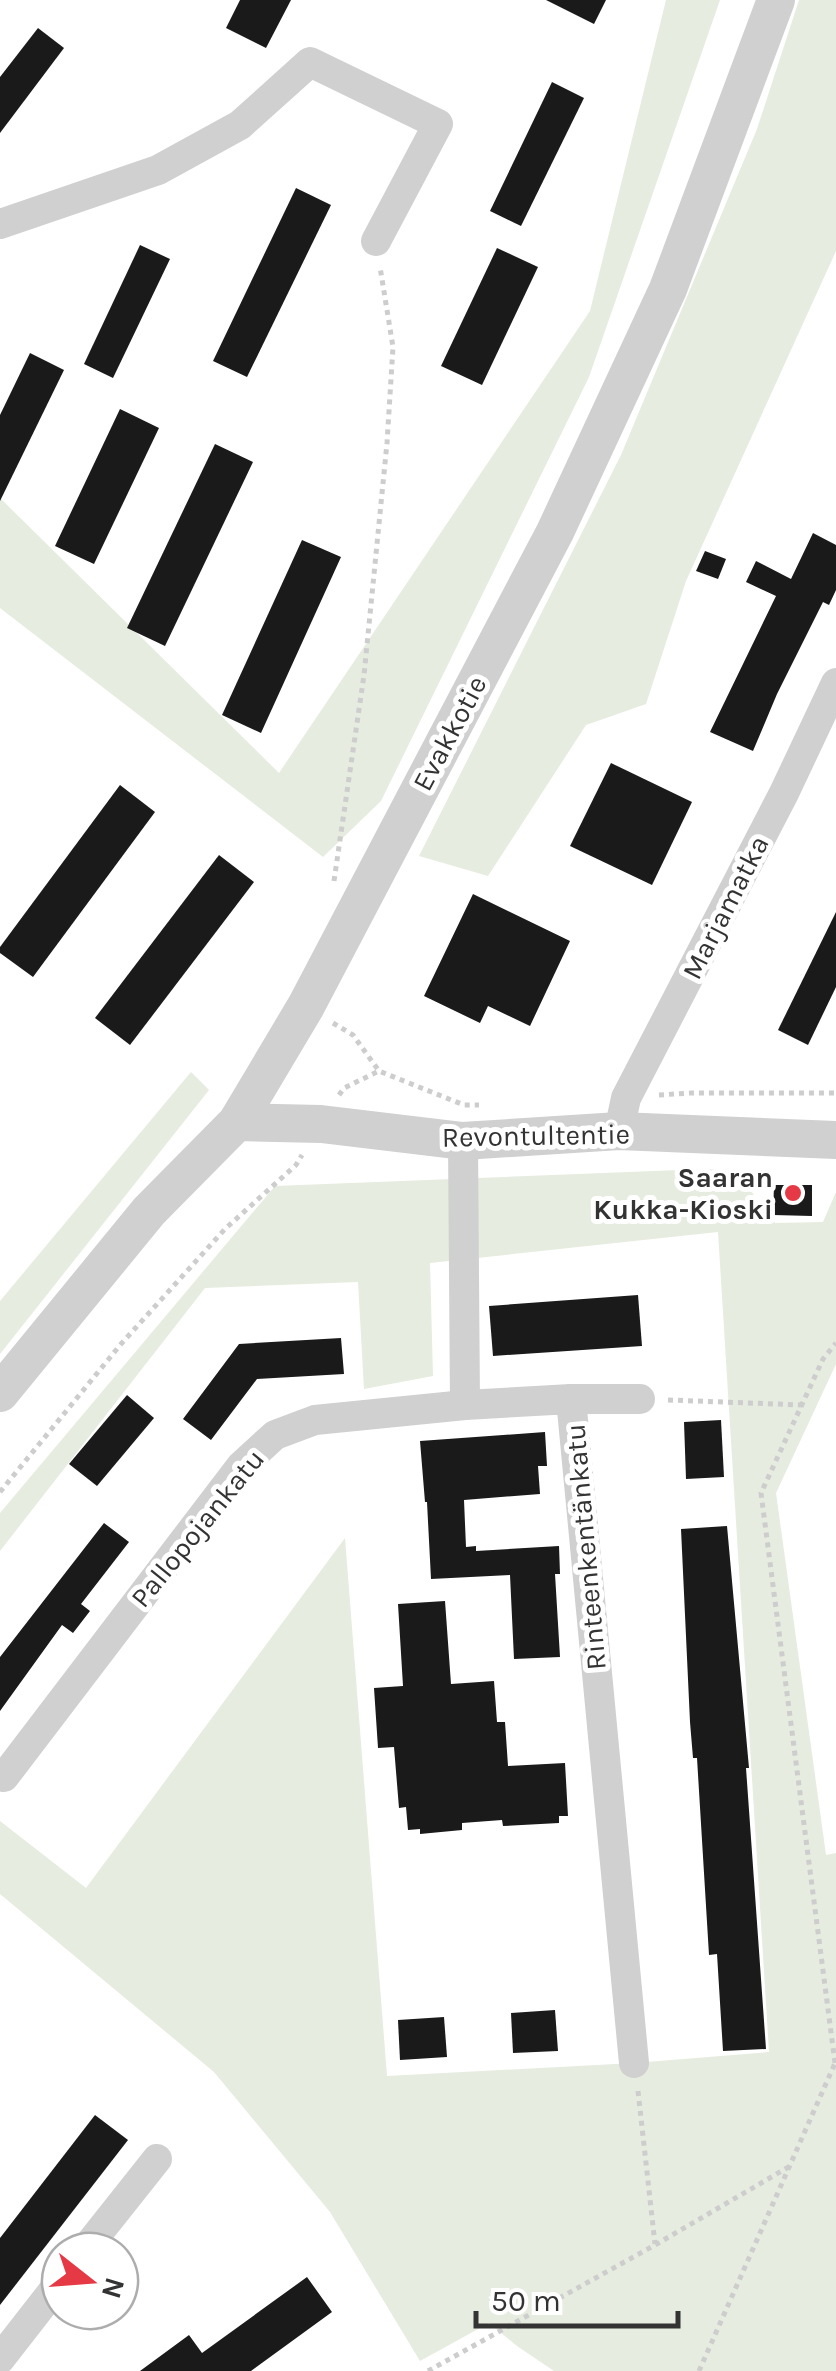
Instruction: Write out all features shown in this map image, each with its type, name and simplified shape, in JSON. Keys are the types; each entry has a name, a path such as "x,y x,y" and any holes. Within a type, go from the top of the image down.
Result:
{"street":[{"name":"Evakkotie","path":"0,1393 149,1211 237,1122 306,1006 563,514 668,290 776,0"},
{"path":"0,224 158,170 240,125 310,62 438,124 376,241"},
{"name":"Marjamatka","path":"622,1114 836,683"},
{"name":"Revontultentie","path":"237,1122 321,1124 463,1141 622,1114 836,1140"},
{"path":"463,1141 465,1405"},
{"path":"571,1398 640,1399"},
{"name":"Rinteenkentänkatu","path":"465,1405 571,1398 634,2063"},
{"name":"Pallopojankatu","path":"4,1777 241,1466 274,1434 314,1420 465,1405"},
{"path":"99,2231 156,2158"},
{"path":"0,2359 40,2308"}],"path":[{"path":"332,893 364,675 393,347 376,241"},
{"path":"306,1006 353,1035 379,1071 464,1105 482,1106"},
{"path":"0,1492 121,1344 224,1229 296,1165 344,1088 379,1071"},
{"path":"622,1114 691,1093 836,1093"},
{"path":"700,2371 836,2062 761,1493 823,1359 836,1343"},
{"path":"640,1399 802,1405"},
{"path":"634,2063 655,2246"},
{"path":"428,2371 655,2246 792,2165"}],"shaded area":[{"path":"666,0 720,0 589,377 381,801 323,857 0,608 0,498 279,773 590,311"},
{"path":"799,0 836,0 836,251 686,581 646,704 586,725 488,876 419,856 621,455 757,129"},
{"path":"191,1072 209,1090 0,1354 0,1301"},
{"path":"705,1169 736,1171 775,1223 823,1222 836,1192 836,1364 776,1493 826,1855 836,1853 836,2371 554,2371 489,2323 420,2361 330,2212 214,2072 0,1894 0,1821 86,1888 345,1538 387,2076 769,2052 718,1232 430,1263 433,1376 364,1389 358,1282 205,1288 0,1551 0,1513 275,1186"}],"building":[{"path":"240,0 291,0 266,48 226,28"},
{"path":"546,0 606,0 594,24"},
{"path":"38,28 64,48 0,133 0,77"},
{"path":"552,82 584,98 521,226 490,211"},
{"path":"296,188 331,205 247,377 213,361"},
{"path":"140,245 170,259 113,378 84,364"},
{"path":"497,248 538,267 482,385 441,366"},
{"path":"30,353 64,370 0,501 0,415"},
{"path":"120,409 159,428 94,564 55,546"},
{"path":"215,444 253,462 165,646 127,628"},
{"path":"813,533 836,545 836,590 829,605 823,602 753,751 710,732 776,596 746,582 756,561 791,579"},
{"path":"302,540 341,557 261,733 222,715"},
{"path":"705,551 726,559 718,579 696,571"},
{"path":"611,763 692,802 652,885 570,846"},
{"path":"120,785 155,812 33,977 0,953 0,947"},
{"path":"219,855 254,882 130,1045 95,1018"},
{"path":"473,894 570,941 530,1026 488,1006 480,1023 424,996"},
{"path":"836,912 836,987 808,1045 778,1030"},
{"name":"Saaran Kukka-Kioski","path":"774,1185 812,1185 812,1216 773,1215"},
{"path":"638,1295 642,1346 493,1356 489,1306"},
{"path":"341,1338 344,1374 257,1379 211,1440 183,1419 239,1344"},
{"path":"127,1395 154,1418 97,1486 69,1464"},
{"path":"721,1420 724,1477 686,1479 684,1422"},
{"path":"545,1432 547,1466 538,1466 540,1494 464,1500 466,1547 476,1546 476,1551 559,1546 560,1574 555,1574 560,1657 514,1659 510,1575 431,1579 420,1441"},
{"path":"104,1523 129,1542 81,1604 90,1611 73,1633 62,1625 0,1711 0,1657"},
{"path":"727,1526 749,1768 766,2049 723,2051 717,1954 709,1955 697,1758 693,1758 690,1722 681,1529"},
{"path":"445,1601 451,1684 494,1681 497,1722 505,1722 508,1766 565,1763 568,1816 559,1816 559,1823 503,1826 502,1820 462,1823 462,1830 420,1834 420,1829 408,1830 406,1807 399,1808 394,1747 378,1748 374,1688 403,1686 398,1604"},
{"path":"555,2010 558,2051 513,2053 511,2013"},
{"path":"444,2017 447,2057 400,2060 398,2020"},
{"path":"95,2115 128,2140 57,2231 40,2231 40,2253 0,2305 0,2238"},
{"path":"307,2277 332,2312 251,2371 140,2371 189,2335 202,2353"}],"place":[{"name":"Saaran Kukka-Kioski","path":"793,1193"}]}
